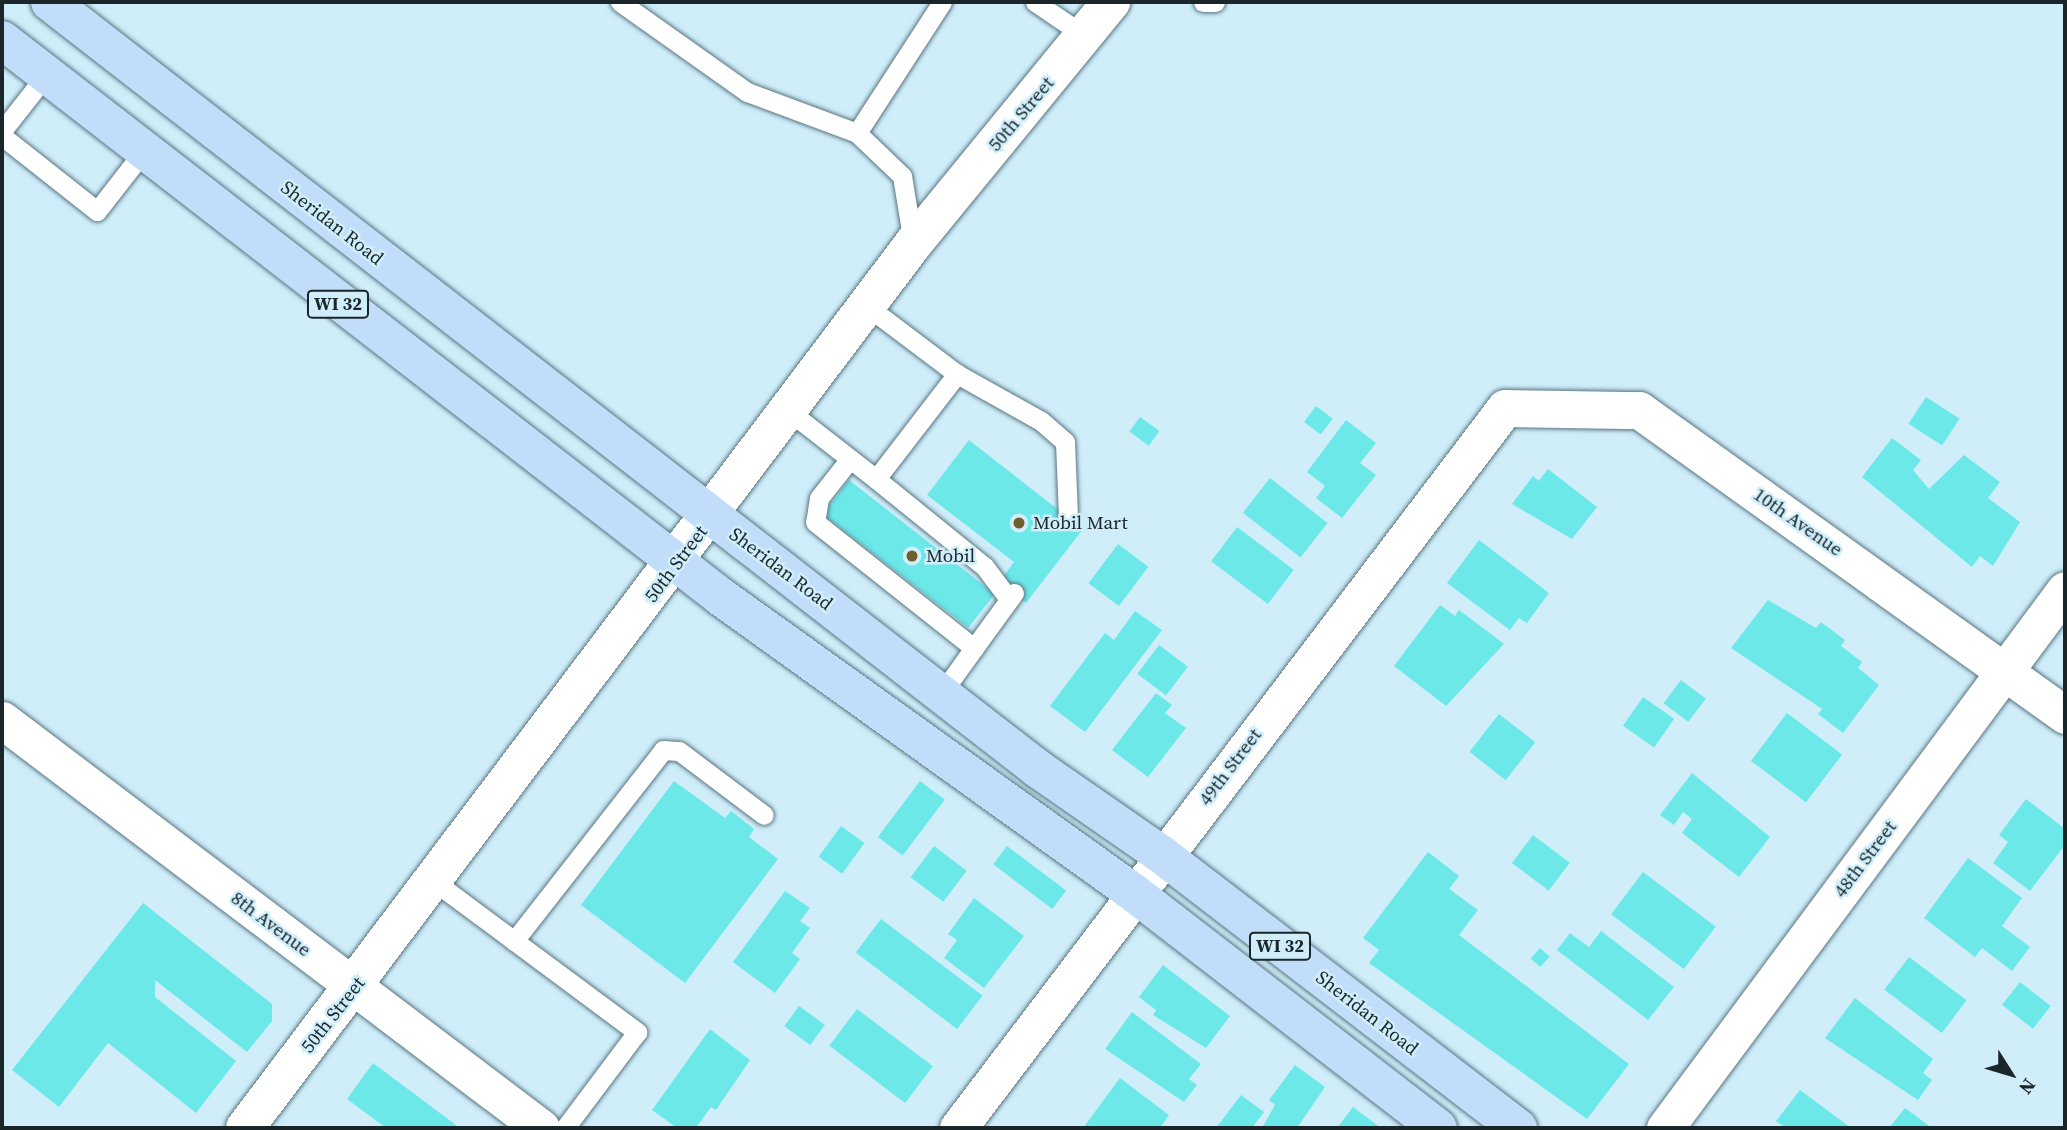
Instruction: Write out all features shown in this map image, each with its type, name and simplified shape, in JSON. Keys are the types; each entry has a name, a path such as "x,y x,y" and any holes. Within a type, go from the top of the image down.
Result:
{"main road":[{"name":"Sheridan Road","path":"50,2 941,694 1162,855 1518,1128"},
{"name":"WI 32","path":"2,40 143,152 677,563 1134,893 1438,1128"}],"street":[{"name":"50th Street","path":"245,1128 355,988 712,517 913,244 1110,2"},
{"name":"10th Avenue","path":"1504,408 1639,410 2006,669 2065,715"},
{"name":"49th Street","path":"958,1128 1162,855 1504,408"},
{"name":"48th Street","path":"1665,1128 2065,590"},
{"name":"8th Avenue","path":"2,720 541,1128"}],"lane":[{"path":"620,2 747,92 857,133 901,176 913,244"},
{"path":"857,133 942,2"},
{"path":"1035,2 1085,36"},
{"path":"1203,2 1215,2"},
{"path":"46,75 2,134 97,211 143,152"},
{"path":"869,307 957,374 1041,421 1065,442 1068,517"},
{"path":"875,489 957,374"},
{"path":"790,412 849,460 875,489 954,552 984,566 1012,596 941,694"},
{"path":"849,460 819,498 815,522 870,558 944,617 974,648"},
{"path":"514,941 663,750 679,751 764,815"},
{"path":"435,882 637,1032 565,1128"}],"building":[{"path":"1926,397 1960,419 1942,446 1909,424"},
{"path":"1316,406 1333,419 1321,435 1304,422"},
{"path":"1140,417 1159,431 1149,446 1129,432"},
{"path":"1346,420 1376,443 1360,463 1376,475 1342,518 1316,498 1325,486 1307,472"},
{"path":"1892,438 1921,460 1913,470 1929,489 1964,455 2000,482 1988,498 2020,522 1993,566 1980,556 1972,567 1862,477"},
{"name":"Mobil Mart","path":"969,440 1083,529 1026,603 999,582 1014,562 927,495"},
{"path":"1548,469 1597,507 1572,539 1512,504 1533,476 1539,481"},
{"path":"1270,478 1328,523 1300,558 1243,513"},
{"name":"Mobil","path":"849,480 995,594 968,628 823,514"},
{"path":"1237,527 1294,570 1268,604 1211,561"},
{"path":"1479,540 1549,593 1527,623 1519,618 1510,630 1447,583"},
{"path":"1118,544 1148,567 1119,606 1089,583"},
{"path":"1768,600 1816,628 1821,622 1845,640 1841,646 1862,662 1858,668 1879,685 1843,733 1818,714 1822,709 1731,648"},
{"path":"1440,605 1455,616 1459,610 1504,644 1446,706 1394,666"},
{"path":"1135,611 1162,630 1085,732 1050,706 1105,633 1114,640"},
{"path":"1159,645 1188,667 1166,695 1137,674"},
{"path":"1681,680 1706,699 1688,722 1664,703"},
{"path":"1156,693 1172,705 1165,713 1186,728 1148,777 1112,750"},
{"path":"1643,697 1674,719 1654,747 1623,726"},
{"path":"1787,713 1842,755 1806,802 1751,761"},
{"path":"1499,714 1535,742 1506,780 1469,752"},
{"path":"1692,773 1770,837 1739,877 1682,833 1692,819 1683,812 1674,825 1660,815"},
{"path":"674,781 725,818 731,811 754,829 749,837 778,859 685,983 581,905"},
{"path":"920,781 945,800 903,856 878,837"},
{"path":"2026,799 2065,829 2065,845 2030,891 1993,863 2008,842 1999,835"},
{"path":"841,826 864,843 842,874 819,857"},
{"path":"1533,835 1570,863 1549,891 1512,863"},
{"path":"934,846 967,871 943,902 911,877"},
{"path":"1007,846 1066,891 1052,909 993,864"},
{"path":"1428,852 1459,876 1449,889 1478,910 1459,935 1629,1064 1587,1119 1369,963 1379,950 1363,938"},
{"path":"1968,858 2022,898 2002,926 2030,947 2012,971 1982,948 1975,957 1924,918"},
{"path":"1643,872 1716,927 1684,969 1611,914"},
{"path":"785,891 810,908 800,921 810,928 792,953 800,959 775,993 733,962"},
{"path":"974,898 1024,936 984,988 944,958 957,940 948,934"},
{"path":"143,903 272,1004 272,1021 247,1052 155,980 155,997 236,1061 196,1113 108,1043 59,1107 12,1070"},
{"path":"881,919 982,995 957,1029 856,953"},
{"path":"1601,931 1674,987 1648,1020 1557,950 1570,933 1589,947"},
{"path":"1540,948 1550,957 1540,967 1531,958"},
{"path":"1909,957 1967,1000 1942,1033 1884,990"},
{"path":"1163,965 1230,1016 1206,1048 1153,1015 1156,1010 1139,997"},
{"path":"2020,982 2051,1006 2033,1029 2002,1005"},
{"path":"1855,998 1933,1059 1923,1073 1932,1080 1918,1100 1825,1038"},
{"path":"799,1006 825,1025 810,1045 784,1026"},
{"path":"857,1009 933,1066 905,1103 829,1046"},
{"path":"1132,1012 1201,1064 1189,1079 1197,1085 1184,1102 1105,1049"},
{"path":"710,1029 750,1060 716,1110 711,1107 696,1128 677,1128 652,1110"},
{"path":"373,1063 456,1125 453,1128 386,1128 347,1099"},
{"path":"1295,1065 1325,1087 1297,1128 1262,1128 1275,1105 1269,1100"},
{"path":"1120,1078 1169,1115 1160,1128 1083,1128"},
{"path":"1800,1090 1851,1128 1786,1128 1776,1121"},
{"path":"1241,1095 1264,1112 1252,1128 1216,1128"},
{"path":"1353,1107 1381,1128 1337,1128"},
{"path":"1905,1108 1932,1128 1889,1128"}],"place":[{"name":"Mobil Mart","path":"1019,523"},
{"name":"Mobil","path":"912,556"}]}
